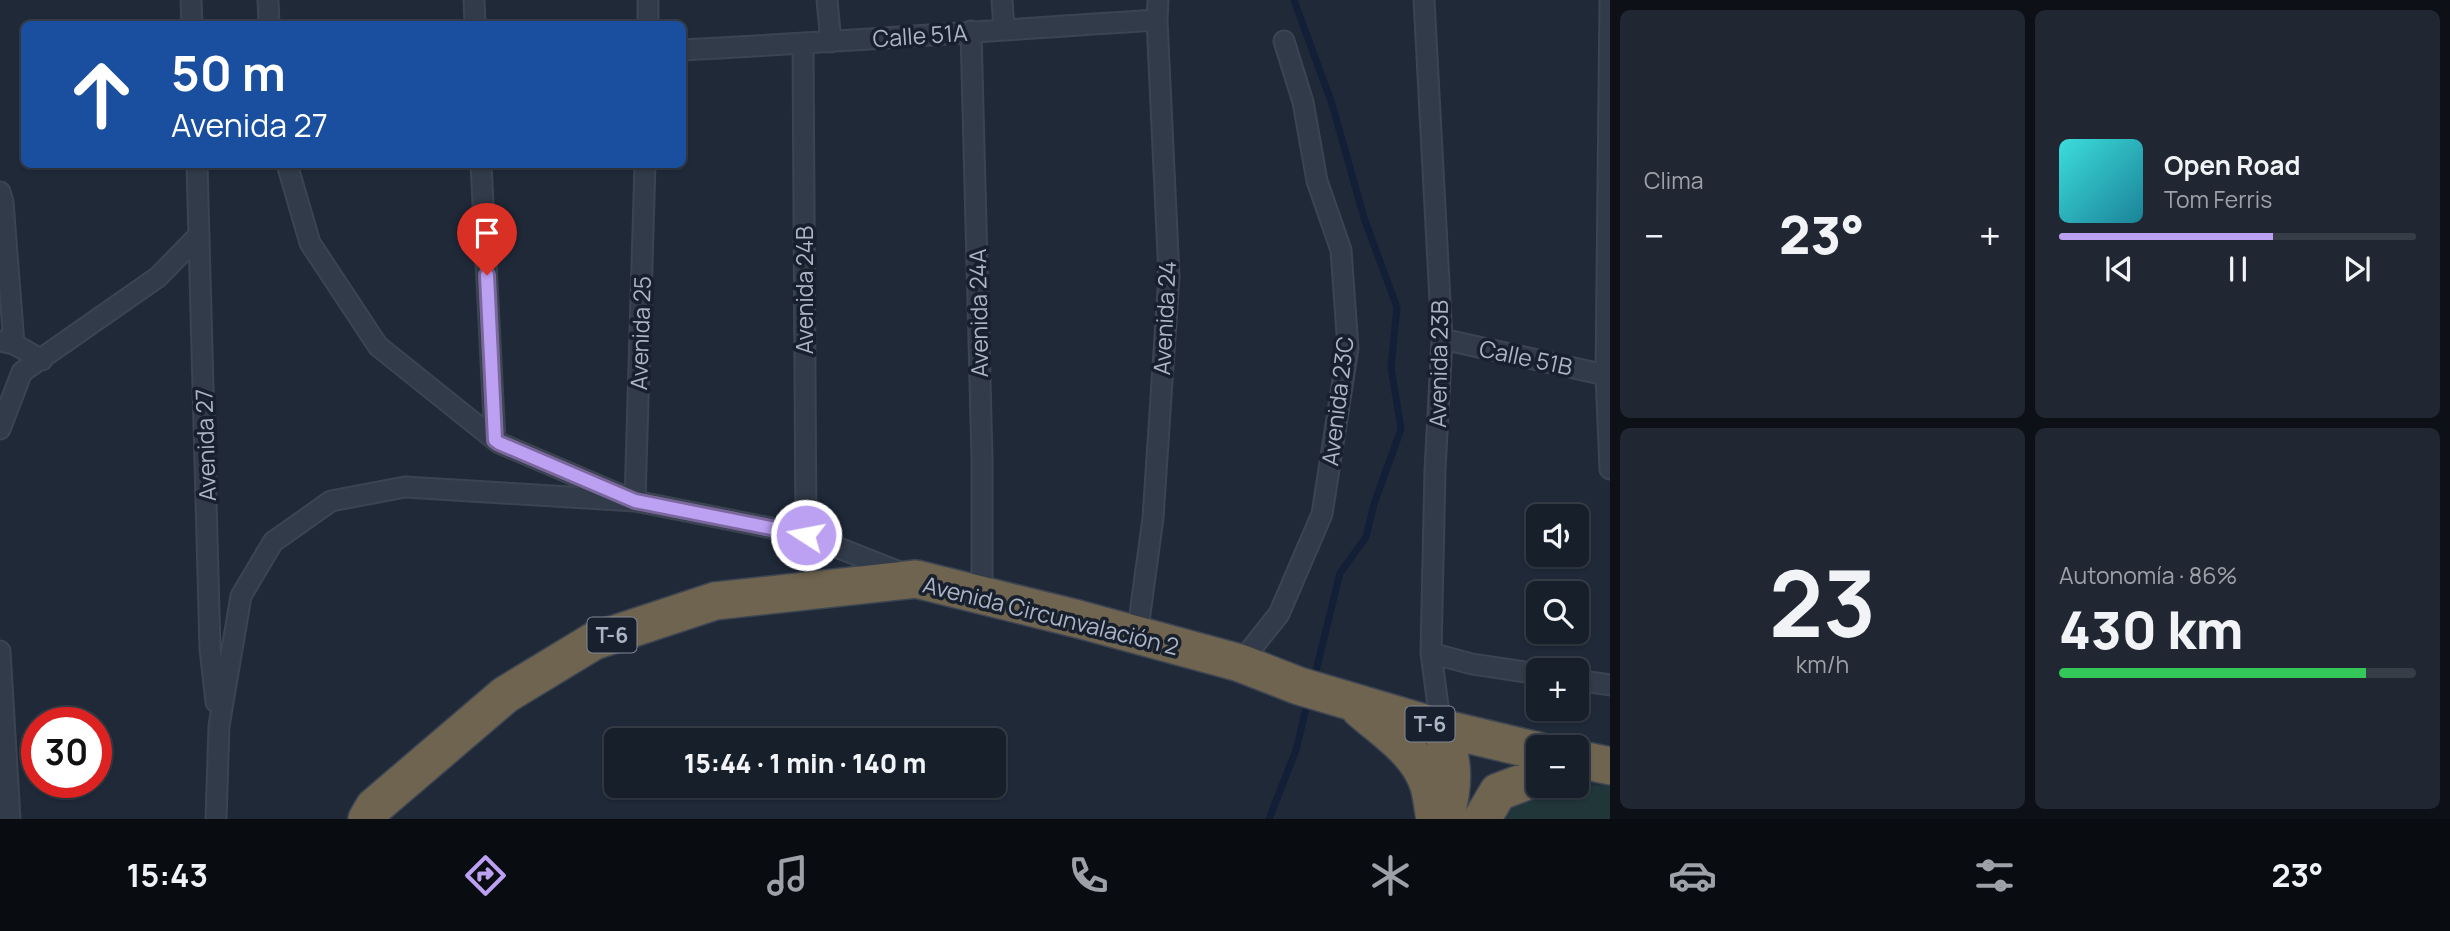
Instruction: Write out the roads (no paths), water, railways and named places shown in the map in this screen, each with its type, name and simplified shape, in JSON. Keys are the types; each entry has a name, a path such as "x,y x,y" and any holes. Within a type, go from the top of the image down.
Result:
{"highway":[{"name":"Avenida Circunvalación 2","path":"367,819 374,807 505,695 594,641 715,601 916,579 1240,663 1324,693 1441,728 1526,748"},
{"path":"1324,693 1390,734 1417,762 1429,785 1435,819"},
{"name":"T-6","path":"1441,728 1453,775 1444,819"},
{"path":"1589,762 1610,767"},
{"path":"1589,771 1610,767"},
{"path":"1482,819 1498,792 1526,782"}],"street":[{"path":"191,0 192,21"},
{"path":"268,0 269,21"},
{"path":"474,0 475,21"},
{"path":"648,0 648,21"},
{"path":"827,0 831,42"},
{"path":"1002,0 1004,30"},
{"name":"Avenida 23B","path":"1424,0 1442,339 1435,470 1431,653 1441,728"},
{"path":"1610,0 1610,469"},
{"name":"Calle 51A","path":"686,50 1004,30 1157,10"},
{"name":"Avenida 24","path":"1137,636 1153,518 1168,276 1157,10"},
{"name":"Avenida 24A","path":"971,31 982,458 982,595"},
{"name":"Avenida 23C","path":"1240,663 1279,614 1322,514 1348,348 1341,250 1317,181 1303,102 1284,41"},
{"name":"Avenida 24B","path":"803,44 806,535"},
{"name":"Avenida 27","path":"197,168 210,649 219,726"},
{"path":"288,168 310,243 378,346 495,440 635,501"},
{"path":"481,168 495,440"},
{"name":"Avenida 25","path":"635,501 645,168"},
{"path":"0,192 3,202 7,342 43,360"},
{"path":"0,429 22,372 43,360 158,276 199,235"},
{"name":"Calle 51B","path":"1442,339 1608,375"},
{"path":"216,819 219,726 241,596 273,542 331,501 405,487 635,501 806,535 916,579"},
{"path":"0,652 10,819"},
{"path":"1431,653 1472,664 1526,672"},
{"path":"1589,682 1610,685"}],"waterway":[{"path":"1294,0 1332,104 1365,221 1397,307 1391,367 1401,429 1374,504 1366,537 1340,573 1314,679"},
{"path":"1269,819 1296,750 1308,700"}]}
